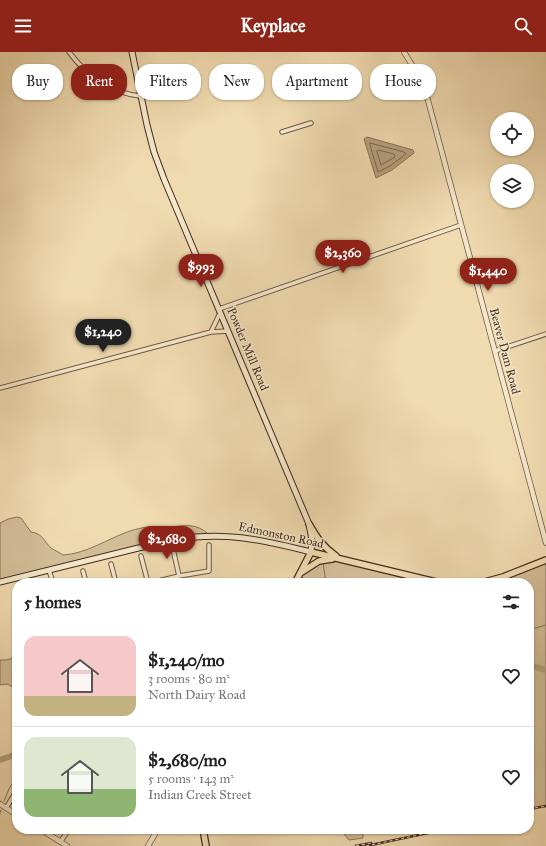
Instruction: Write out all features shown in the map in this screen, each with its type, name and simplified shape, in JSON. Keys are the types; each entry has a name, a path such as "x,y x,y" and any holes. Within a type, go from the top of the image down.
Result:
{"main road":[{"name":"Powder Mill Road","path":"132,52 135,68"},
{"name":"Powder Mill Road","path":"141,100 152,143 164,179 310,524 312,540 311,552 298,578"},
{"path":"310,524 319,542 324,548 340,558"},
{"name":"Edmonston Road","path":"16,578 171,540 203,536 235,536 260,539 420,578"},
{"path":"300,573 319,560 340,558"},
{"path":"499,578 546,560"},
{"name":"Edmonston Road","path":"0,582 12,579"},
{"path":"204,834 206,846"}],"street":[{"path":"69,52 83,69 93,77 120,91 135,96"},
{"name":"Beaver Dam Road","path":"404,52 425,89 546,543"},
{"path":"282,132 310,123"},
{"path":"211,332 220,310 461,225"},
{"path":"0,388 194,338 211,332 228,330"},
{"path":"495,351 546,334"},
{"path":"171,540 179,576"},
{"path":"170,578 209,571 209,545"},
{"path":"141,556 148,578"},
{"path":"111,564 115,578"},
{"path":"49,570 51,578"},
{"path":"83,571 85,578"},
{"path":"6,808 12,798"},
{"path":"0,804 12,812"},
{"path":"48,834 67,846"},
{"path":"61,842 66,834"},
{"path":"148,846 155,834"}],"shaded area":[{"path":"17,517 21,518 31,532 40,536 51,548 63,555 89,549 122,534 145,527 161,528 193,526 205,531 210,536 191,537 0,582 0,523"},
{"path":"340,559 419,578 298,578 304,570 319,562"},
{"path":"543,561 546,566 546,806 534,808 534,578 495,578"},
{"path":"12,658 12,686 7,684 0,685 0,660"},
{"path":"344,834 363,834 363,838 349,840"}],"water":[{"path":"367,137 413,150 414,153 392,170 376,178 364,139"}],"waterway":[{"path":"323,562 325,578"},
{"path":"534,629 546,625"},
{"path":"534,666 546,670"},
{"path":"0,760 12,756"},
{"path":"4,801 12,784"}],"railway":[{"path":"534,808 546,806"},
{"path":"366,846 423,834"},
{"path":"356,846 371,843"}]}
